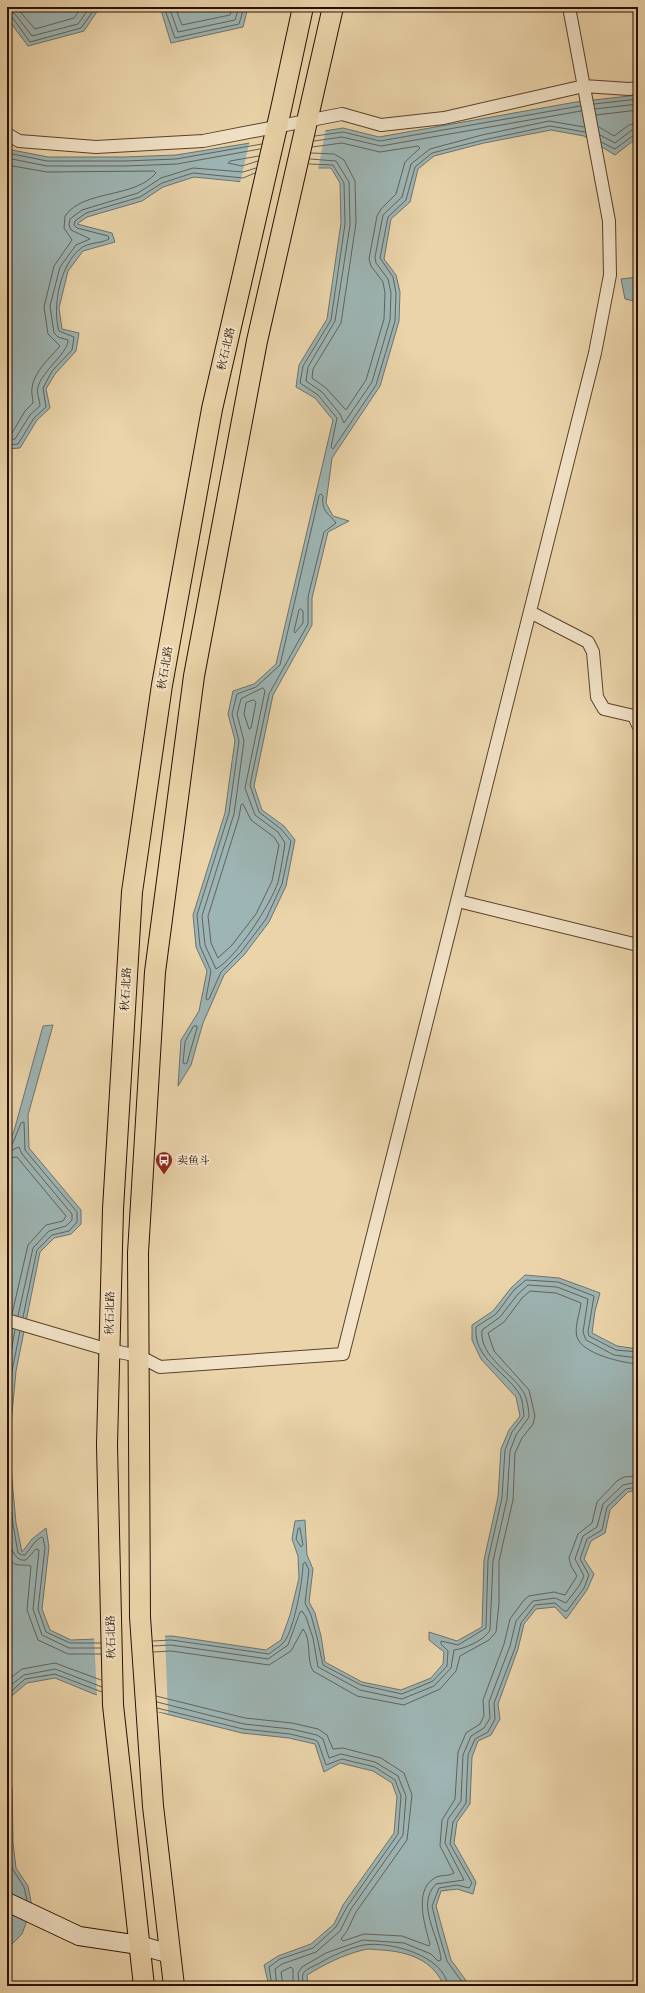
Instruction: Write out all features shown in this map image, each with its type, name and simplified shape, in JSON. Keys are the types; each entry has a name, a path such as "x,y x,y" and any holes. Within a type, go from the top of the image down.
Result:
{"main road":[{"name":"秋石北路","path":"144,1986 113,1706 107,1446 113,1209 132,892 162,685 212,409 278,125 303,7"},
{"path":"174,1986 153,1806 140,1617 138,1253 155,972 194,676 257,341 333,7"}],"street":[{"path":"7,1320 109,1350 139,1356 160,1367 343,1354 595,353 610,275 609,222 569,7"},
{"path":"7,134 19,141 96,147 203,141 342,114 381,125 444,118 584,86 629,89 638,88"},
{"path":"530,612 588,642 592,652 597,697 604,708 634,716 638,725"},
{"path":"458,901 638,945"},
{"path":"7,1902 79,1936 139,1946 170,1954"}],"water":[{"path":"7,7 100,7 84,31 28,46 7,18"},
{"path":"160,7 248,7 243,27 171,43"},
{"path":"638,95 638,137 615,155 584,136 551,130 484,143 434,156 418,169 410,202 391,219 384,259 396,275 400,292 399,321 380,386 332,458 326,503 333,516 349,521 328,532 312,598 312,625 273,695 254,786 262,810 284,826 295,840 286,886 269,922 244,955 224,975 203,1023 191,1065 178,1086 181,1040 199,1011 207,971 196,947 193,915 225,813 235,740 228,714 233,691 254,684 276,664 333,420 315,398 296,387 299,365 327,319 341,223 340,183 331,168 281,168 244,182 194,177 163,187 142,201 87,217 77,224 112,233 115,242 83,251 68,271 59,308 62,329 79,333 76,351 55,374 46,389 50,408 37,420 20,448 7,449 7,149 48,157 125,157 176,155 343,128 379,137 576,102"},
{"path":"638,277 638,302 625,299 621,279"},
{"path":"53,1025 28,1115 29,1148 81,1210 81,1224 71,1234 54,1238 40,1252 16,1371 9,1446 16,1523 22,1552 32,1539 46,1528 49,1547 42,1609 50,1630 71,1640 172,1636 266,1650 281,1640 290,1615 299,1578 298,1556 292,1539 295,1521 305,1520 307,1555 313,1569 309,1602 315,1613 321,1636 325,1662 362,1682 401,1690 431,1678 443,1664 444,1652 429,1640 429,1632 457,1641 482,1627 484,1560 498,1497 501,1449 509,1430 520,1416 516,1397 481,1359 472,1340 472,1325 493,1311 511,1288 525,1275 559,1278 600,1293 595,1311 592,1333 617,1346 638,1349 638,1490 628,1492 610,1510 605,1533 591,1541 584,1559 594,1574 587,1590 566,1619 555,1607 536,1609 524,1624 518,1649 498,1704 500,1719 491,1735 478,1741 472,1757 470,1804 457,1822 454,1843 476,1882 473,1894 457,1889 441,1891 436,1906 451,1960 470,1986 444,1986 439,1977 427,1964 411,1955 392,1951 365,1949 341,1957 307,1975 308,1986 269,1986 264,1965 278,1956 311,1944 334,1924 343,1905 394,1833 397,1797 392,1783 373,1771 340,1763 324,1772 315,1744 289,1738 242,1733 170,1715 94,1694 55,1678 27,1683 7,1700 7,1146 14,1131 43,1026"},
{"path":"7,1782 12,1788 13,1843 16,1868 28,1886 32,1907 22,1934 7,1949"}],"pier":[{"path":"326,128 318,170 281,170 245,184 240,183 250,140"},
{"path":"165,1635 168,1713 143,1710 97,1697 94,1637"}],"place":[{"name":"卖鱼斗","path":"164,1175"}]}
